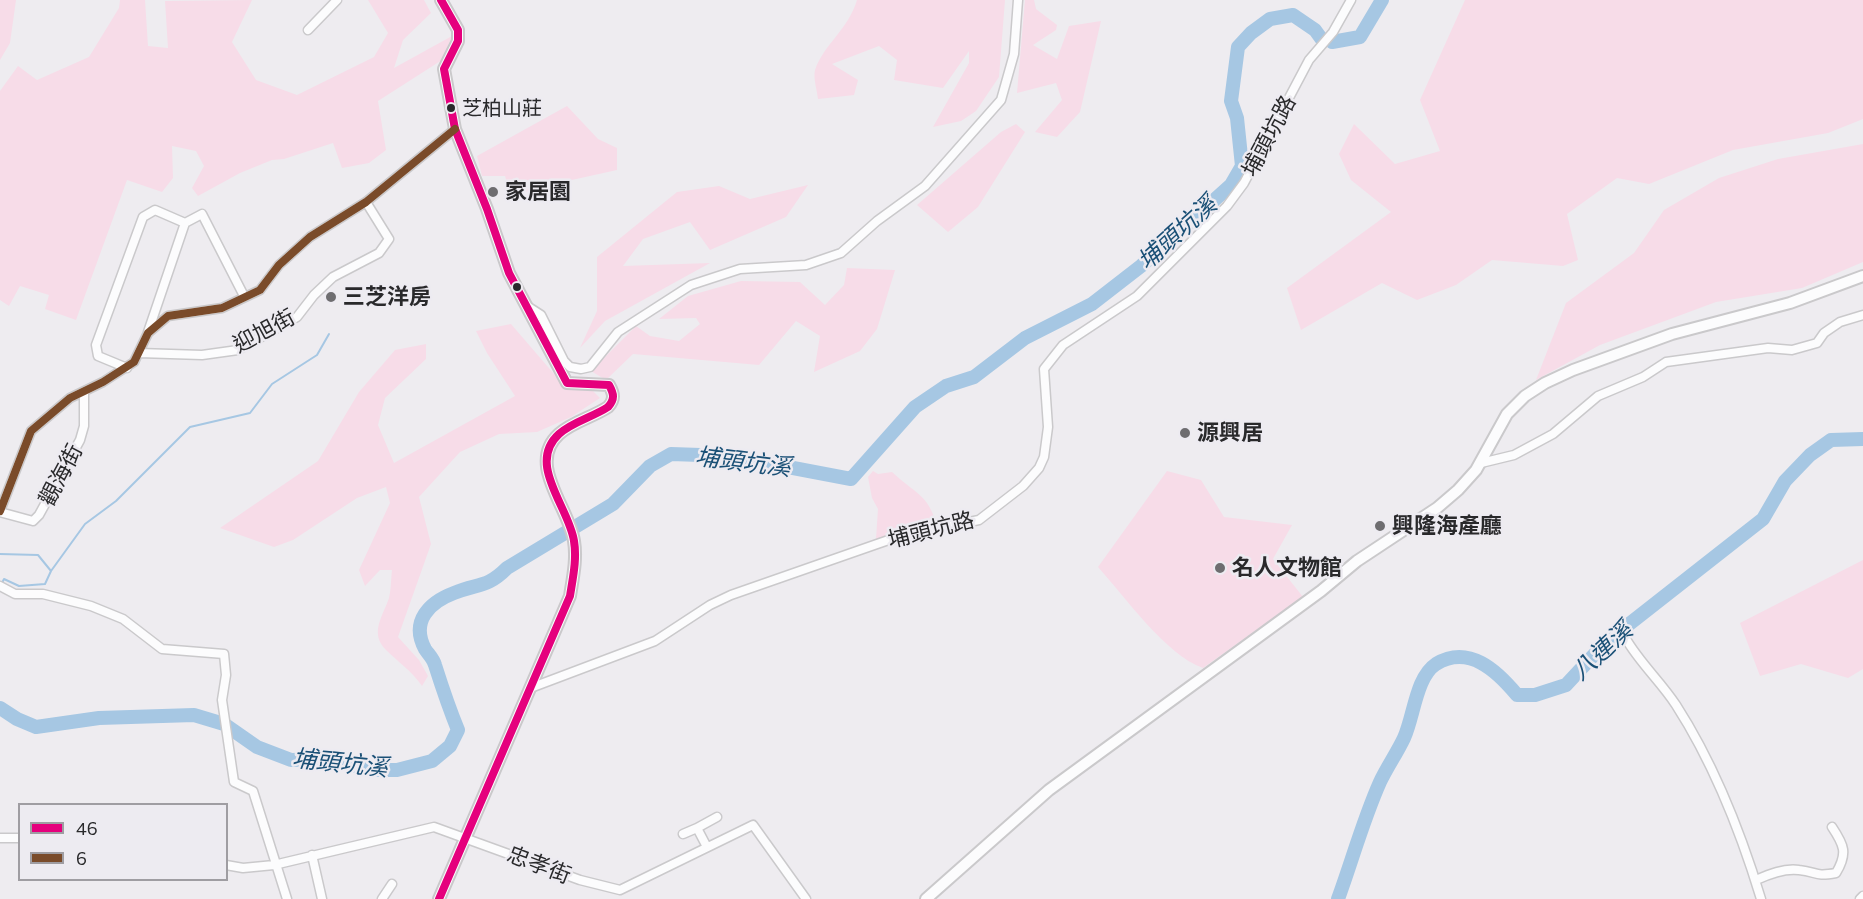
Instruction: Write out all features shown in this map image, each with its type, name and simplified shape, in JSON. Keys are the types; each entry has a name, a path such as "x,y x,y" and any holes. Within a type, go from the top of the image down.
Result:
{"street":[{"path":"308,30 337,0"},
{"path":"439,899 533,687 570,596 576,556 574,538 547,468 549,447 560,433 608,407 613,401 614,393 609,385 567,383 509,273 487,209 455,129 444,69 458,41 458,30 441,0"},
{"path":"527,306 541,315 564,361 570,368 581,369 590,367 618,332 691,285 740,270 806,265 841,253 925,186 1001,100 1014,54 1018,0"},
{"name":"埔頭坑路","path":"533,687 655,641 710,605 741,591 900,536 979,520 1023,486 1040,468 1044,457 1048,427 1044,369 1063,345 1137,296 1227,206 1244,183 1309,60 1333,32 1352,0"},
{"path":"148,333 168,316 222,308 260,290 279,265 310,237 366,202 455,129"},
{"name":"迎旭街","path":"139,353 202,355 238,350 297,317 314,295 333,278 379,253 389,239 366,202"},
{"path":"127,368 98,356 96,345 143,217 155,210 185,224"},
{"path":"0,511 31,431 70,398 127,368 139,353 185,224 202,214 244,296"},
{"path":"926,899 1049,790 1321,591 1357,561 1437,508 1458,490 1481,463 1508,414 1525,396 1545,383 1573,370 1672,334 1790,303 1863,276"},
{"path":"1481,463 1514,455 1554,434 1598,396 1643,377 1666,362 1768,348 1792,350 1817,342 1824,333 1840,322 1863,315"},
{"name":"觀海街","path":"0,511 33,521 39,515 80,440 84,426 84,392"},
{"path":"3,587 15,594 43,594 91,606 123,619 162,649 224,654 224,715 234,782 253,791 274,865 287,899"},
{"path":"1626,639 1675,703 1691,730 1711,770 1756,880 1761,899"},
{"path":"683,834 717,817"},
{"name":"忠孝街","path":"228,866 243,868 274,865 435,827 580,880 620,890 753,825 806,899"},
{"path":"1756,880 1771,873 1796,869 1818,876 1836,873 1845,853 1844,846 1832,827"},
{"path":"697,828 707,847"},
{"path":"0,838 18,838"},
{"path":"312,855 322,899"},
{"path":"382,899 392,884"}],"shaded area":[{"path":"0,0 16,0 10,43 0,60"},
{"path":"120,0 145,0 148,46 168,48 165,1 252,0 232,42 256,80 297,95 374,57 388,33 368,0 424,0 431,13 403,40 394,68 452,36 442,60 378,101 386,150 369,163 342,168 333,143 284,159 272,160 240,173 198,196 192,188 204,166 196,151 172,146 173,178 162,192 127,180 76,320 45,309 49,295 20,286 9,306 0,300 0,91 18,66 37,80 89,57 119,8"},
{"path":"857,0 1005,0 999,77 976,111 961,121 933,127 969,63 969,51 943,88 894,80 897,60 879,46 832,64 858,80 854,95 818,99 815,70 824,52 848,20"},
{"path":"1025,0 1034,0 1036,9 1057,25 1056,30 1033,45 1057,59 1069,26 1101,21 1080,112 1057,137 1035,132 1062,100 1056,83 1017,93"},
{"path":"1465,0 1863,0 1863,119 1828,133 1733,150 1649,184 1617,178 1567,214 1578,260 1563,266 1492,260 1456,285 1417,300 1382,283 1301,330 1287,288 1391,212 1351,180 1339,154 1354,124 1395,164 1440,151 1420,100"},
{"path":"567,106 598,139 617,148 617,170 540,187 511,197 505,176 482,176 477,156"},
{"path":"1016,124 1025,132 978,207 948,232 917,205 1001,132"},
{"path":"1863,144 1863,262 1802,288 1716,302 1600,345 1536,380 1566,303 1634,253 1664,210 1719,178 1778,159"},
{"path":"808,185 786,217 710,250 690,222 643,239 623,266 710,263 605,321 580,348 597,311 597,257 677,192 719,186 750,199"},
{"path":"847,268 895,270 877,329 860,351 814,372 820,336 796,321 759,365 633,354 606,380 591,371 636,326 650,336 679,341 700,324 696,318 659,319 688,296 741,281 800,282 825,305 844,285"},
{"path":"511,324 567,389 592,390 600,398 571,417 537,432 499,434 460,452 419,497 431,544 398,637 419,660 428,676 422,686 386,650 378,637 379,624 390,595 392,570 380,570 365,586 359,570 390,503 386,487 357,498 293,540 274,547 220,528 318,461 359,392 395,350 426,344 426,359 385,398 378,425 394,463 515,396 487,353 476,331"},
{"path":"873,471 878,474 892,472 920,495 929,507 937,526 876,539 878,509 872,498 868,477"},
{"path":"1167,471 1201,480 1224,517 1292,525 1273,559 1303,597 1203,668 1175,651 1161,638 1098,567"},
{"path":"1863,560 1863,669 1848,678 1801,664 1760,676 1740,623"}],"waterway":[{"name":"埔頭坑溪","path":"1332,42 1360,37 1382,0"},
{"name":"埔頭坑溪","path":"0,708 36,727 99,718 194,715 224,724 257,747 291,760 325,759 374,770 397,770 432,761 450,746 458,730 432,658 421,639 421,621 430,607 454,593 494,579 507,568 613,504 650,466 671,454 730,456 851,479 915,407 946,386 974,377 1025,338 1092,304 1141,266 1231,185 1242,166 1237,118 1231,101 1238,47 1251,33 1270,19 1293,15 1315,30 1323,41"},
{"path":"0,554 38,555 51,571 85,524 116,501 190,427 250,413 272,384 317,355 329,334"},
{"name":"八連溪","path":"1338,899 1374,796 1404,738 1420,687 1429,670 1436,664 1460,657 1471,659 1491,669 1517,695 1535,695 1566,685 1605,643 1763,519 1785,481 1810,455 1831,440 1863,439"},
{"path":"1,585 4,579 19,586 45,584 51,571"}],"transit line":[{"name":"46","path":"439,899 570,596 575,548 571,528 548,472 547,459 550,446 564,430 608,407 613,396 609,385 567,383 509,273 487,209 455,129 444,69 458,41 458,30 441,0"},
{"name":"6","path":"0,511 31,431 70,398 103,382 134,362 148,333 168,316 222,308 260,290 279,265 310,237 366,202 455,129"}],"place":[{"name":"芝柏山莊","path":"451,108"},
{"name":"家居園","path":"493,192"},
{"name":"三芝洋房","path":"331,297"},
{"name":"源興居","path":"1185,433"},
{"name":"興隆海產廳","path":"1380,526"},
{"name":"名人文物館","path":"1220,568"}]}
